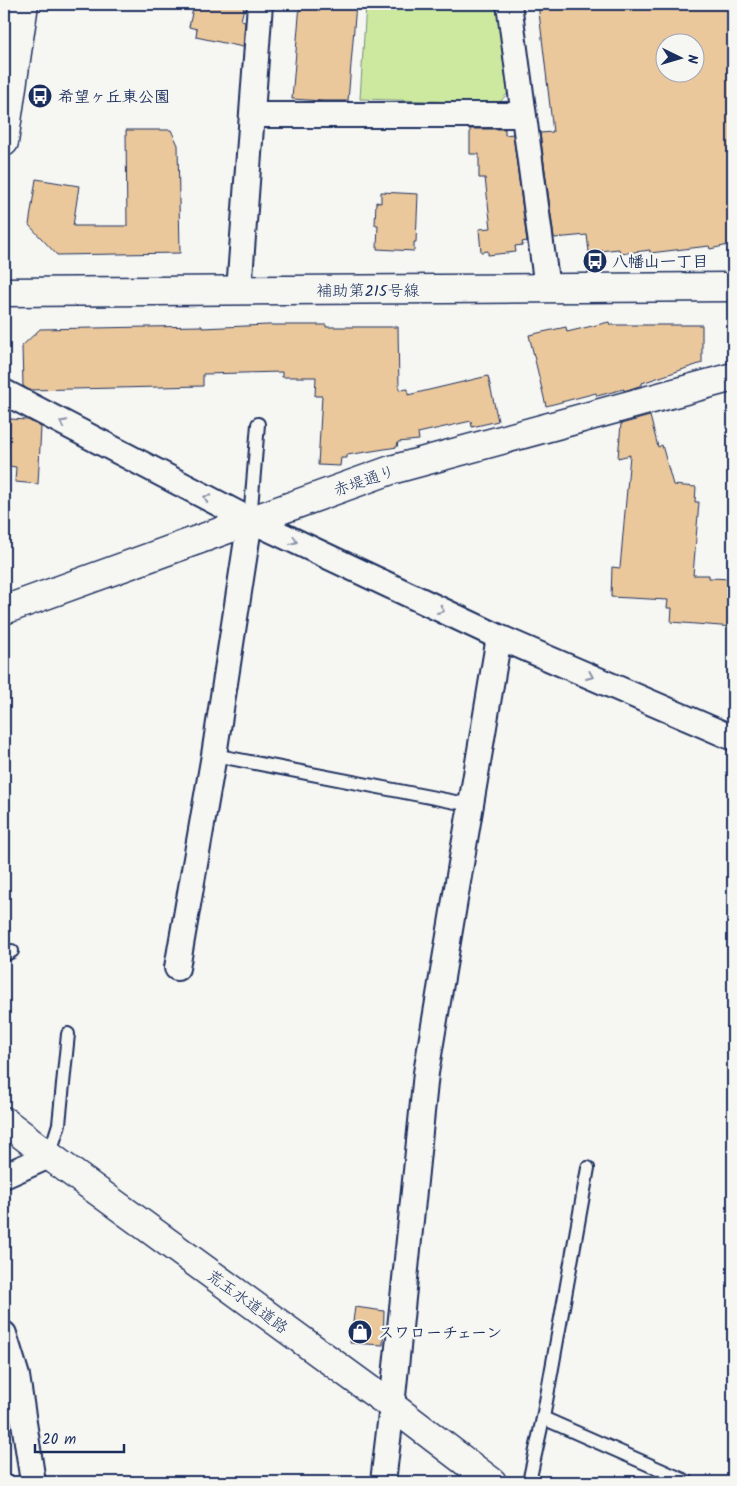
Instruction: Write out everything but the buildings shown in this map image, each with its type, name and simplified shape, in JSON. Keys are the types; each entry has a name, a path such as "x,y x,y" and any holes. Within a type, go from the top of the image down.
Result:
{"street":[{"path":"239,291 260,4"},
{"path":"509,4 547,288"},
{"path":"4,142 17,11"},
{"path":"252,115 523,115"},
{"name":"補助第215号線","path":"4,292 733,287"},
{"name":"赤堤通り","path":"4,610 391,470 733,377"},
{"path":"4,392 250,520 499,638 733,738"},
{"path":"177,968 214,755 250,520"},
{"path":"383,1482 426,1073 499,638"},
{"name":"荒玉水道道路","path":"4,1121 49,1156 392,1406 492,1482"},
{"path":"4,1176 49,1156"},
{"path":"4,1334 16,1376 13,1414 33,1482"}],"lane":[{"path":"250,520 258,424"},
{"path":"214,755 471,805"},
{"path":"49,1156 59,1124 68,1034"},
{"path":"529,1482 543,1418 588,1168"},
{"path":"543,1418 688,1482"}],"green space":[{"path":"366,4 499,4 509,92 499,103 360,99"}],"place":[{"name":"希望ヶ丘東公園","path":"40,96"},
{"name":"八幡山一丁目","path":"595,261"},
{"name":"スワローチェーン","path":"360,1332"}]}
